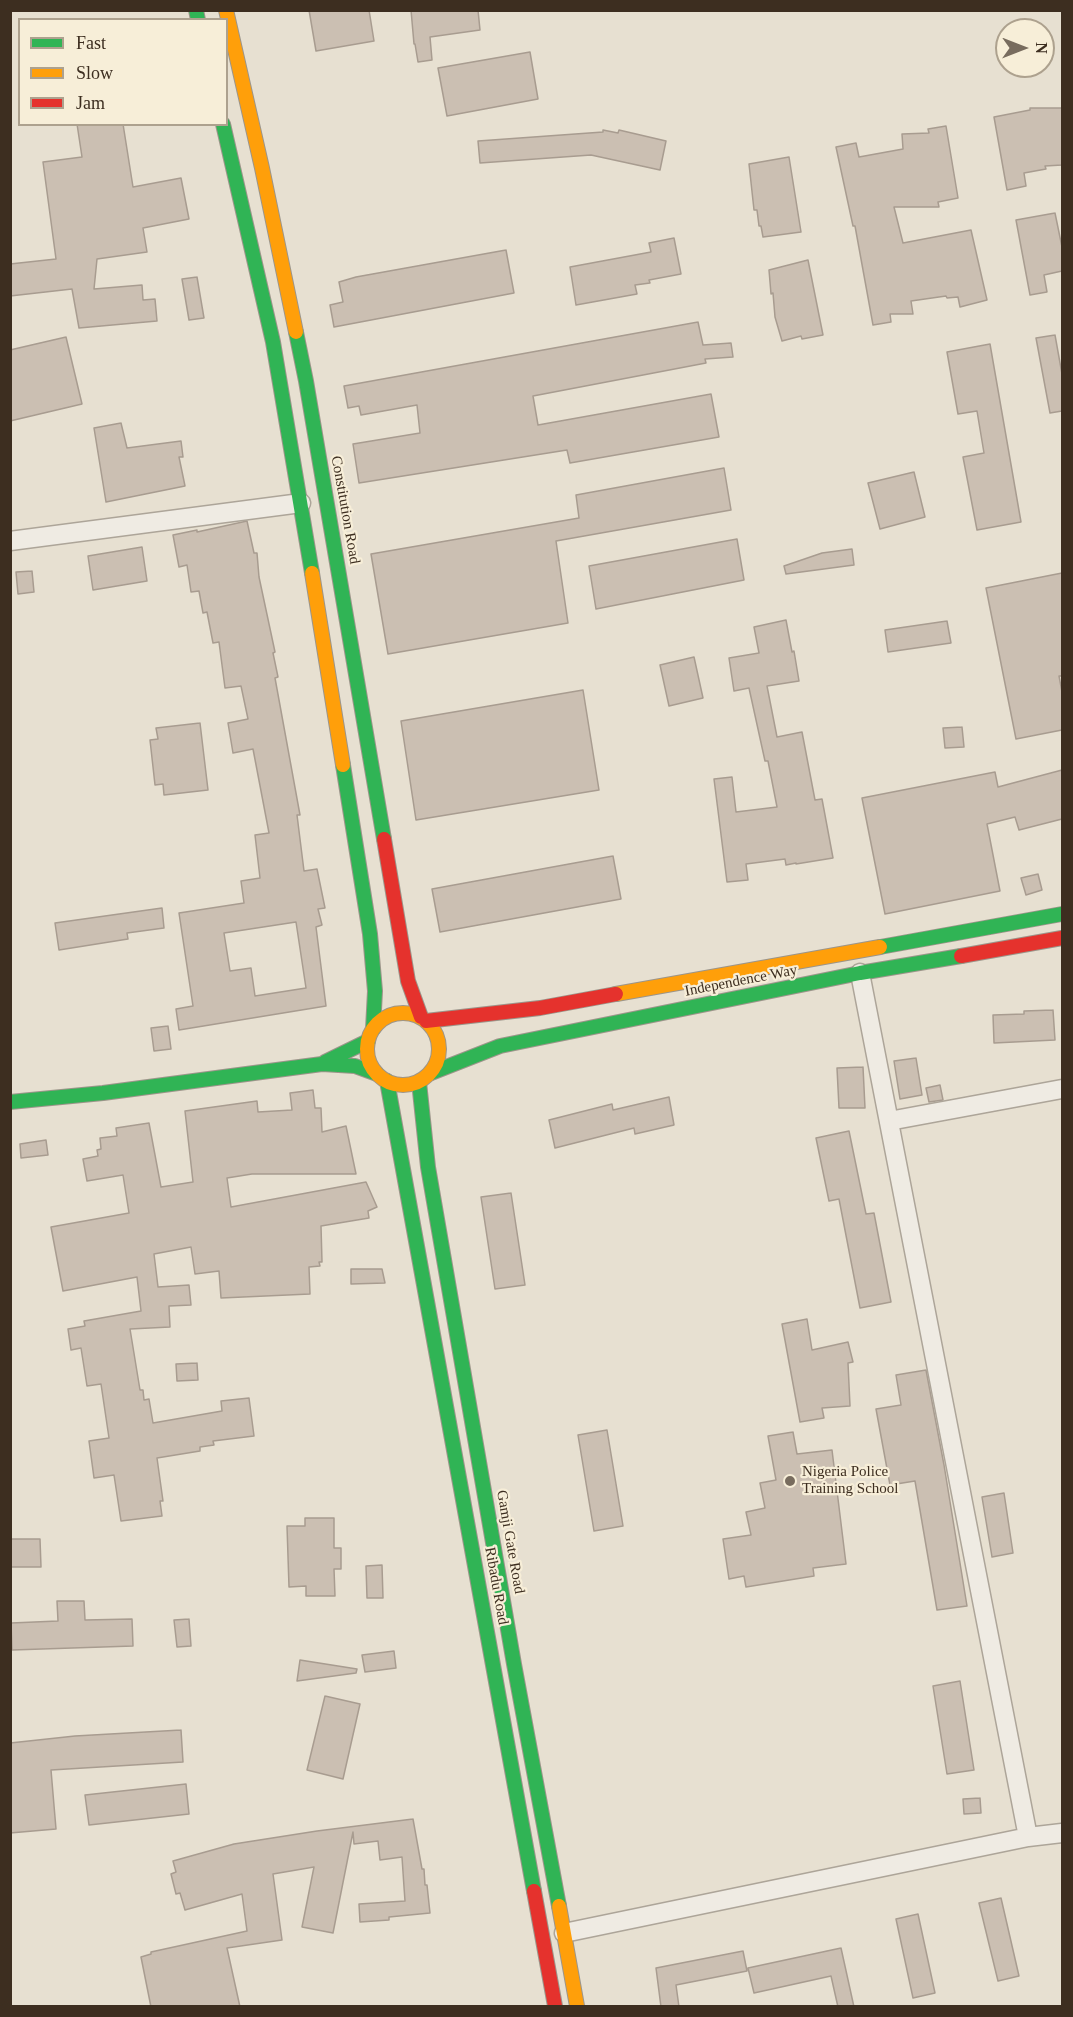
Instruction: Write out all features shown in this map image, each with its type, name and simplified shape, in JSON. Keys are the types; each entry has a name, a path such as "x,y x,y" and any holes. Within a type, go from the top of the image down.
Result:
{"main road":[{"name":"Constitution Road","path":"228,19 267,190 304,370 408,981 423,1019"},
{"path":"223,126 273,342 301,503 374,967 368,1053 370,1064 382,1078"},
{"name":"Independence Way","path":"423,1019 540,1008 1062,914"},
{"name":"Independence Way","path":"431,1073 500,1046 860,973 1062,938"},
{"path":"10,1102 103,1093 322,1064 355,1066 397,1085 408,1085 419,1082 431,1073 438,1060 439,1046 435,1032 423,1019 411,1014 400,1013 380,1021 371,1035 322,1064"},
{"name":"Ribadu Road","path":"382,1078 404,1172 555,2007"},
{"name":"Gamji Gate Road","path":"419,1082 432,1190 514,1664 577,2007"}],"street":[{"path":"10,541 301,503"},
{"path":"860,973 1028,1838"},
{"path":"889,1122 1062,1089"},
{"path":"564,1933 1062,1833"}],"building":[{"path":"309,10 369,10 374,41 316,51"},
{"path":"411,10 478,10 480,30 430,37 432,60 418,62"},
{"path":"530,52 538,99 447,116 438,68"},
{"path":"1030,108 1062,108 1062,165 1045,166 1046,169 1024,173 1026,186 1007,190 994,117 1030,110"},
{"path":"77,126 123,126 133,187 181,178 189,219 143,228 147,252 97,259 94,289 142,285 143,300 155,299 157,321 79,328 72,289 10,296 10,264 56,259 43,162 82,157"},
{"path":"946,126 958,198 938,202 939,207 894,207 903,243 971,230 987,300 960,307 958,297 947,298 946,296 911,301 913,314 890,314 891,322 873,325 855,226 853,226 836,147 856,143 859,157 903,149 902,134 929,133 928,129"},
{"path":"603,130 618,133 619,130 666,141 660,170 591,155 480,163 478,141 603,132"},
{"path":"789,157 801,232 763,237 757,210 754,210 749,164"},
{"path":"1055,213 1062,247 1062,271 1044,275 1047,292 1030,295 1016,220"},
{"path":"674,238 681,274 635,285 637,294 576,305 570,267 651,252 649,243"},
{"path":"506,250 514,293 334,327 330,305 343,302 339,282"},
{"path":"808,260 823,335 802,339 801,336 782,341 775,317 769,270"},
{"path":"197,277 204,318 189,320 182,279"},
{"path":"698,322 703,345 731,343 733,357 705,359 706,363 533,396 538,425 711,394 719,437 570,463 567,450 359,483 353,444 420,433 417,405 361,415 359,406 348,408 344,386"},
{"path":"1055,335 1062,374 1062,411 1050,413 1036,338"},
{"path":"66,337 82,404 10,421 10,350"},
{"path":"990,344 1021,522 977,530 963,457 984,453 977,411 958,414 947,352"},
{"path":"121,423 127,448 181,441 183,457 179,457 185,486 106,502 94,428"},
{"path":"724,468 731,510 556,541 568,623 388,654 371,554 579,518 576,495"},
{"path":"914,472 925,517 880,529 868,483"},
{"path":"247,521 254,553 257,553 259,577 275,652 273,653 278,677 275,678 300,815 297,815 304,871 317,869 325,908 318,909 322,925 316,927 326,1006 179,1030 176,1009 193,1006 179,913 244,903 241,881 260,878 255,835 269,833 253,749 233,753 228,723 248,719 241,686 225,688 219,642 213,643 207,612 203,613 199,591 191,592 187,565 179,567 173,535 197,530 197,532","holes":["296,922 306,988 255,996 251,968 230,971 224,933"]},
{"path":"737,539 744,580 596,609 589,566"},
{"path":"142,547 147,581 93,590 88,556"},
{"path":"852,549 854,565 786,574 784,566 822,553"},
{"path":"32,571 34,592 18,594 16,572"},
{"path":"1062,573 1062,676 1059,676 1062,692 1062,730 1016,739 986,588"},
{"path":"786,620 799,681 767,686 777,737 802,732 815,800 822,799 833,858 786,865 785,859 746,864 748,880 727,882 714,779 732,777 736,812 777,807 749,688 734,691 729,658 759,653 754,627"},
{"path":"947,621 951,643 888,652 885,630"},
{"path":"694,657 703,698 669,706 660,665"},
{"path":"583,690 599,790 416,820 401,721"},
{"path":"200,723 208,790 164,795 163,784 155,785 150,740 158,739 156,728"},
{"path":"962,727 964,747 945,748 943,728"},
{"path":"1062,770 1062,819 1019,830 1015,817 987,824 1000,891 885,914 862,798 995,772 998,787"},
{"path":"613,856 621,899 440,932 432,889"},
{"path":"1038,874 1042,890 1026,895 1021,878"},
{"path":"162,908 164,928 127,933 128,939 59,950 55,923"},
{"path":"1053,1010 1055,1040 994,1043 993,1015"},
{"path":"168,1026 171,1049 154,1051 151,1028"},
{"path":"916,1058 922,1095 900,1099 894,1061"},
{"path":"863,1067 865,1108 839,1108 837,1068"},
{"path":"940,1085 943,1100 929,1102 926,1088"},
{"path":"313,1090 315,1108 321,1108 322,1132 346,1126 356,1174 252,1174 227,1178 231,1207 366,1182 377,1207 368,1211 369,1218 321,1226 322,1262 319,1262 320,1266 309,1267 310,1294 221,1298 219,1271 195,1274 191,1247 154,1254 158,1287 189,1285 191,1305 169,1306 170,1327 130,1329 140,1390 143,1390 144,1400 149,1399 153,1423 222,1411 221,1401 249,1398 254,1436 213,1441 214,1445 200,1447 200,1451 157,1458 163,1501 160,1501 162,1516 121,1521 114,1475 94,1478 89,1441 109,1438 101,1384 87,1386 81,1348 71,1350 68,1329 85,1326 84,1321 141,1311 137,1277 63,1291 51,1227 129,1213 123,1175 87,1181 83,1159 98,1156 97,1150 101,1149 100,1138 117,1136 116,1128 149,1123 161,1187 193,1182 185,1111 257,1101 258,1112 292,1110 290,1093"},
{"path":"669,1097 674,1125 635,1134 634,1128 555,1148 549,1120 612,1104 613,1110"},
{"path":"849,1131 866,1214 874,1213 891,1302 860,1308 839,1199 829,1201 816,1138"},
{"path":"46,1140 48,1155 21,1158 20,1144"},
{"path":"511,1193 525,1285 495,1289 481,1197"},
{"path":"351,1269 382,1269 385,1283 351,1284"},
{"path":"807,1319 812,1350 848,1342 853,1362 848,1363 850,1406 822,1408 824,1418 800,1422 782,1324"},
{"path":"197,1363 198,1380 177,1381 176,1364"},
{"path":"926,1370 967,1606 937,1610 915,1481 890,1485 876,1409 901,1405 896,1375"},
{"path":"607,1430 623,1526 594,1531 578,1435"},
{"path":"793,1432 797,1454 832,1450 846,1564 813,1568 814,1576 746,1587 744,1576 729,1579 723,1539 751,1535 746,1512 765,1508 760,1483 776,1480 768,1436"},
{"path":"1004,1493 1013,1553 992,1557 982,1497"},
{"path":"305,1518 334,1518 334,1548 341,1548 341,1569 334,1569 335,1596 306,1596 306,1586 289,1587 287,1526 305,1526"},
{"path":"10,1539 40,1539 41,1567 10,1567"},
{"path":"382,1565 383,1598 367,1598 366,1566"},
{"path":"57,1601 84,1601 85,1620 132,1619 133,1646 12,1650 11,1623 58,1621"},
{"path":"189,1619 191,1646 177,1647 174,1620"},
{"path":"394,1651 396,1668 365,1672 362,1655"},
{"path":"300,1660 357,1669 356,1673 297,1681"},
{"path":"960,1681 974,1770 947,1774 933,1686"},
{"path":"325,1696 360,1704 343,1779 307,1770"},
{"path":"181,1730 183,1762 51,1770 56,1829 10,1833 10,1743 75,1736"},
{"path":"186,1784 189,1814 89,1825 85,1795"},
{"path":"980,1798 981,1813 964,1814 963,1799"},
{"path":"413,1819 422,1869 424,1869 425,1885 427,1885 430,1913 360,1922 359,1904 405,1901 402,1857 380,1860 378,1841 354,1844 353,1832 333,1933 302,1927 314,1867 273,1874 282,1940 227,1948 240,2007 151,2007 141,1957 151,1952 247,1931 242,1894 185,1910 180,1893 176,1894 171,1874 176,1872 173,1861 234,1844"},
{"path":"1001,1898 1019,1976 998,1981 979,1903"},
{"path":"918,1914 935,1993 913,1998 896,1919"},
{"path":"841,1948 854,2007 838,2007 831,1976 754,1993 748,1968"},
{"path":"743,1951 747,1971 676,1985 679,2007 661,2007 656,1968"}],"traffic: fast":[{"path":"196,10 198,18"},
{"path":"223,126 273,342 312,573"},
{"path":"296,332 384,839"},
{"path":"343,765 370,934 375,991 373,1029"},
{"path":"880,947 1062,914"},
{"path":"431,1073 500,1046 860,973 961,956"},
{"path":"325,1062 368,1041"},
{"path":"10,1102 103,1093 322,1064 355,1066 377,1074"},
{"path":"387,1081 534,1891"},
{"path":"419,1082 428,1167 514,1664 559,1906"}],"traffic: slow":[{"path":"226,10 228,18"},
{"path":"228,19 296,332"},
{"path":"312,573 343,765"},
{"path":"616,994 880,947"},
{"path":"403,1013 423,1019 433,1029 439,1049 433,1069 423,1079 403,1085 383,1079 373,1069 367,1049 373,1029 383,1019 403,1013"},
{"path":"559,1906 577,2006"}],"traffic: jam":[{"path":"384,839 408,981 421,1017"},
{"path":"961,956 1062,938"},
{"path":"426,1021 540,1008 616,994"},
{"path":"534,1891 555,2006"}],"place":[{"name":"Nigeria Police Training School","path":"790,1481"}]}
